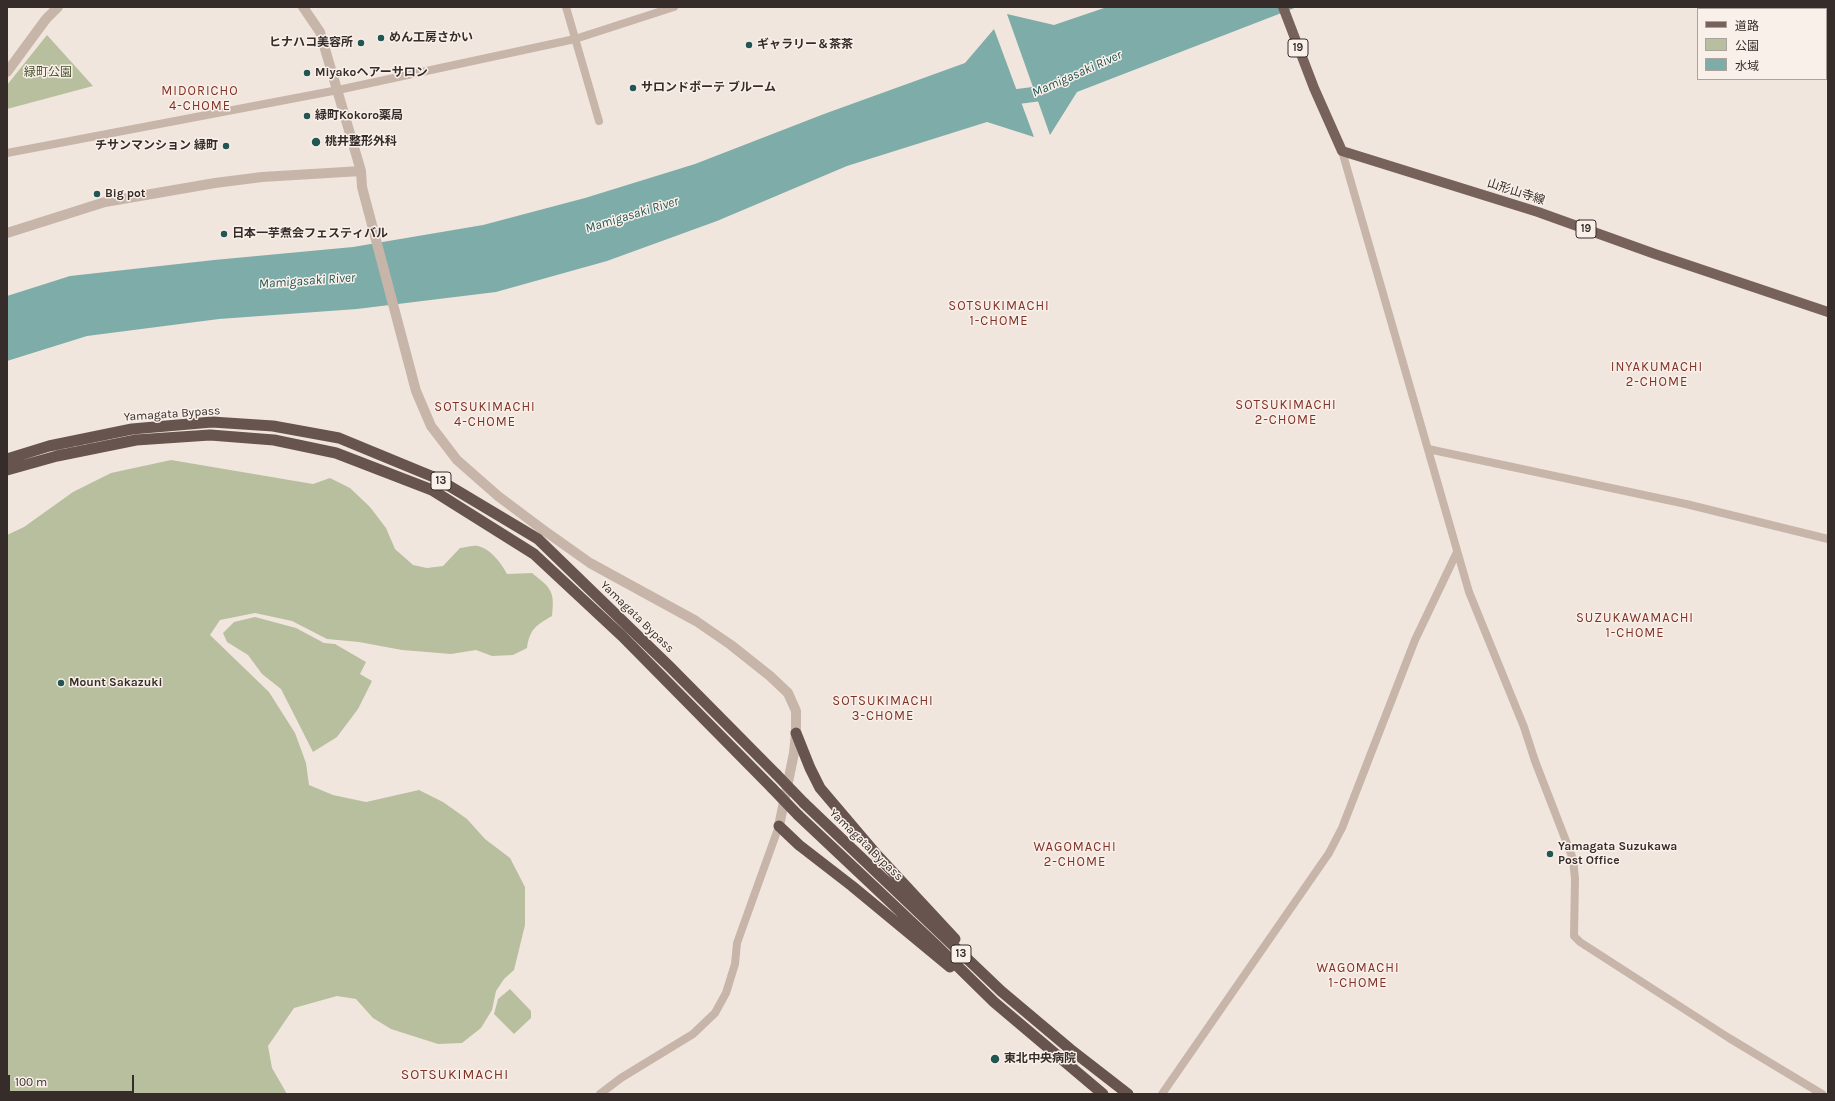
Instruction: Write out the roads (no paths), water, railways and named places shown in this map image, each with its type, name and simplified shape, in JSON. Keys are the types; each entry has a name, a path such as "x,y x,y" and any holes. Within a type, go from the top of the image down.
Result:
{"highway":[{"name":"Yamagata Bypass","path":"7,459 49,446 132,429 212,422 273,426 339,438 436,478 538,539 670,666 804,803 1000,991 1070,1049 1128,1094"},
{"name":"Yamagata Bypass","path":"7,470 57,456 136,440 210,436 274,440 336,453 432,490 534,554 622,636 798,815 994,1002 1102,1094"},
{"path":"796,733 820,788 877,855 1000,991"},
{"path":"779,826 800,845 994,1002"}],"main road":[{"name":"19","path":"1283,7 1314,88 1342,151"},
{"name":"山形山寺線","path":"1342,151 1538,212 1655,254 1828,312"}],"street":[{"path":"7,72 46,18 58,7"},
{"path":"303,7 320,32 338,90 361,171 362,187 406,358 416,392 431,426 457,460 498,496 542,530 590,563 696,621 731,645 770,676 788,693 796,711 794,753 779,826 737,943 735,964 726,993 715,1013 693,1034 621,1078 600,1094"},
{"path":"566,7 599,121"},
{"path":"7,153 338,90 576,38 674,7"},
{"path":"1342,151 1469,592 1524,727 1534,762 1573,859 1575,879 1574,936 1580,942 1664,997 1822,1094"},
{"path":"7,233 105,202 215,183 262,177 361,171"},
{"path":"1428,449 1686,504 1828,539"},
{"path":"1162,1094 1329,853 1342,828 1415,640 1457,552"}],"water":[{"path":"1107,7 1297,7 1077,92 1050,135 1007,14 1054,25"},
{"path":"994,29 1034,137 987,122 847,166 717,221 607,261 496,292 357,309 219,319 87,336 7,361 7,296 70,276 214,260 353,247 483,225 585,198 695,164 824,114 965,63"}],"waterway":[{"name":"Mamigasaki River","path":"999,99 1037,94 1055,86"}],"place":[{"name":"めん工房さかい","path":"381,38"},
{"name":"ヒナハコ美容所","path":"361,43"},
{"name":"ギャラリー＆茶茶","path":"749,45"},
{"name":"Miyakoヘアーサロン","path":"307,73"},
{"name":"サロンドボーテ ブルーム","path":"633,88"},
{"name":"緑町Kokoro薬局","path":"307,116"},
{"name":"桃井整形外科","path":"316,142"},
{"name":"チサンマンション 緑町","path":"226,146"},
{"name":"Big pot","path":"97,194"},
{"name":"日本一芋煮会フェスティバル","path":"224,234"},
{"name":"Mount Sakazuki","path":"61,683"},
{"name":"Yamagata Suzukawa Post Office","path":"1550,854"},
{"name":"東北中央病院","path":"995,1059"}],"district":[{"name":"MIDORICHO 4-CHOME","path":"200,98"},
{"name":"SOTSUKIMACHI 1-CHOME","path":"999,314"},
{"name":"INYAKUMACHI 2-CHOME","path":"1657,374"},
{"name":"SOTSUKIMACHI 2-CHOME","path":"1286,412"},
{"name":"SOTSUKIMACHI 4-CHOME","path":"485,414"},
{"name":"SUZUKAWAMACHI 1-CHOME","path":"1635,626"},
{"name":"SOTSUKIMACHI 3-CHOME","path":"883,708"},
{"name":"WAGOMACHI 2-CHOME","path":"1075,854"},
{"name":"WAGOMACHI 1-CHOME","path":"1358,976"},
{"name":"SOTSUKIMACHI","path":"455,1075"}],"park label":[{"name":"緑町公園","path":"48,73"}]}
